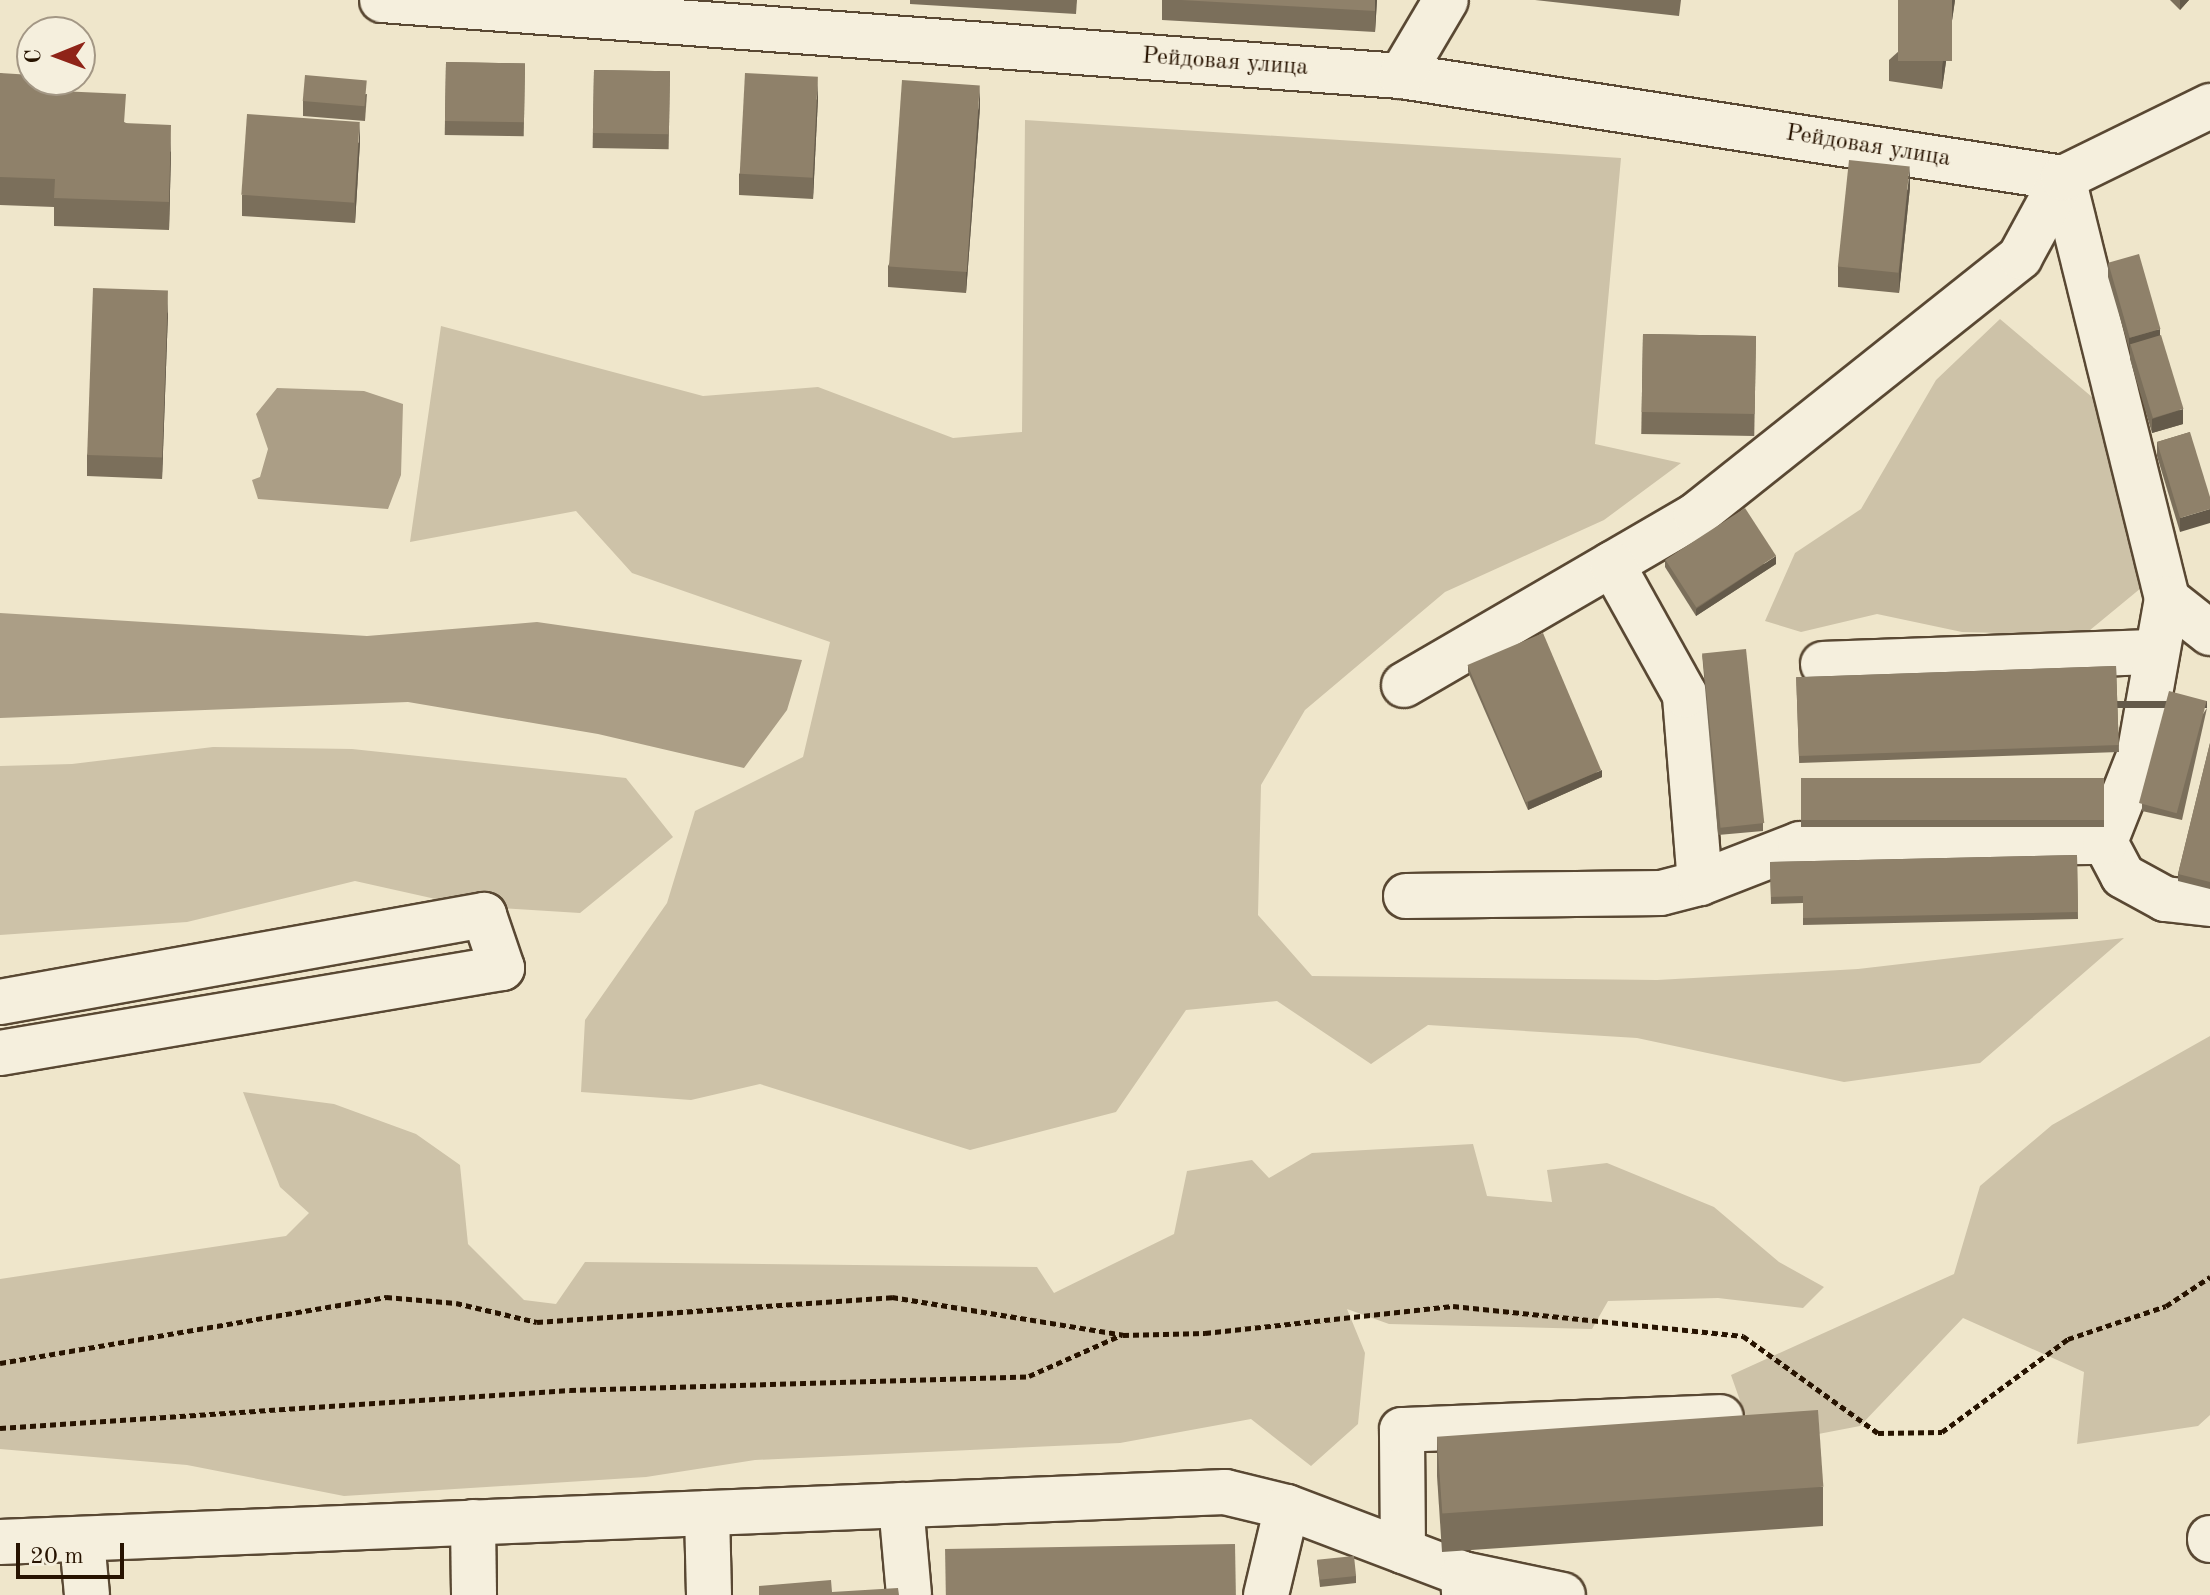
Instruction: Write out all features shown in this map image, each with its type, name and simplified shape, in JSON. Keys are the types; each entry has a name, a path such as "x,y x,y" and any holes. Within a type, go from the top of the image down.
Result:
{"street":[{"name":"Рейдовая улица","path":"382,0 1401,76 2063,178"},
{"path":"1401,76 1446,0"},
{"path":"1404,685 1696,515 2020,257 2063,178 2210,106"},
{"path":"2063,178 2167,599 2139,756 2105,842 2123,876 2165,899 2210,904"},
{"path":"1612,564 1685,695 1700,883"},
{"path":"2167,599 2210,633"},
{"path":"1823,664 2157,652"},
{"path":"1406,896 1661,893 1700,883 1800,844 2105,842"},
{"path":"0,1002 484,915 502,968 0,1053"},
{"path":"1403,1551 1402,1430 1721,1417"},
{"path":"0,1542 1225,1492 1287,1507 1403,1551 1463,1585 1563,1595"},
{"path":"901,1505 909,1595"},
{"path":"1266,1595 1287,1507"},
{"path":"707,1513 709,1595"},
{"path":"473,1522 474,1595"},
{"path":"82,1540 87,1595"}],"path":[{"path":"0,1363 386,1297 456,1303 537,1322 892,1297 1123,1335 1205,1333 1453,1306 1743,1336 1878,1433 1942,1432 2068,1339 2166,1306 2210,1277"},
{"path":"0,1428 570,1390 1029,1376 1123,1335"}],"shaded area":[{"path":"1025,120 1621,158 1595,444 1681,463 1604,520 1445,592 1305,710 1261,785 1258,915 1312,976 1657,980 1858,969 2124,938 1980,1063 1844,1082 1637,1038 1428,1025 1371,1064 1277,1001 1186,1010 1116,1112 970,1150 760,1084 691,1100 581,1092 585,1020 667,903 695,811 803,757 830,642 632,573 576,511 410,542 441,326 703,396 818,387 953,438 1022,432"},
{"path":"2000,319 2092,397 2124,482 2141,588 2084,635 1962,632 1877,614 1801,632 1765,621 1795,553 1861,509 1936,380"},
{"path":"277,388 364,391 403,404 401,475 388,509 258,499 252,480 260,477 268,449 256,414"},
{"path":"0,613 367,636 537,622 802,660 787,710 744,768 598,734 408,702 0,718"},
{"path":"213,747 352,749 626,778 673,837 580,913 467,906 355,881 187,922 0,935 0,766 72,764"},
{"path":"2210,1036 2210,1415 2198,1426 2077,1444 2084,1372 1963,1318 1860,1426 1756,1446 1731,1375 1954,1274 1980,1186 2052,1125"},
{"path":"243,1092 334,1104 416,1134 460,1165 468,1244 524,1300 556,1304 585,1262 1037,1267 1054,1293 1174,1234 1187,1171 1252,1160 1269,1178 1312,1153 1473,1144 1487,1196 1552,1202 1547,1170 1607,1163 1714,1207 1779,1262 1824,1287 1803,1308 1718,1298 1608,1301 1592,1329 1389,1324 1347,1309 1365,1353 1358,1424 1311,1466 1251,1419 1120,1443 755,1460 646,1477 344,1496 187,1465 0,1449 0,1279 286,1236 309,1213 280,1187"}],"building":[{"path":"1181,0 1375,0 1375,11"},
{"path":"1898,0 1952,0 1952,61 1898,61"},
{"path":"446,62 525,63 524,122 445,121"},
{"path":"594,70 670,71 669,134 593,133"},
{"path":"0,73 16,74 16,96 126,94 124,123 171,125 169,202 54,198 55,179 0,177"},
{"path":"745,73 818,77 813,178 740,174"},
{"path":"305,75 367,80 364,106 303,101"},
{"path":"902,80 980,85 967,272 889,267"},
{"path":"247,114 360,122 354,203 241,195"},
{"path":"1849,160 1910,166 1898,273 1838,266"},
{"path":"2139,254 2160,329 2130,338 2108,263"},
{"path":"93,288 168,291 162,458 87,455"},
{"path":"1643,334 1756,336 1755,414 1642,412"},
{"path":"2161,335 2184,409 2153,418 2130,344"},
{"path":"2190,432 2210,497 2210,509 2180,518 2157,442"},
{"path":"1745,508 1776,556 1696,608 1665,560"},
{"path":"1543,633 1601,770 1526,802 1468,665"},
{"path":"1746,649 1764,823 1721,828 1702,654"},
{"path":"2116,666 2119,745 1799,756 1796,677"},
{"path":"2169,691 2207,701 2177,813 2139,803"},
{"path":"2210,743 2210,882 2178,874"},
{"path":"1801,778 2104,778 2104,820 1801,820"},
{"path":"2077,855 2078,912 1803,918 1803,896 1771,897 1770,862"},
{"path":"1818,1410 1823,1487 1442,1513 1437,1437"},
{"path":"1235,1544 1236,1595 946,1595 945,1549"},
{"path":"1354,1556 1356,1576 1319,1580 1317,1560"},
{"path":"831,1580 832,1592 898,1588 899,1595 759,1595 759,1586"}]}
